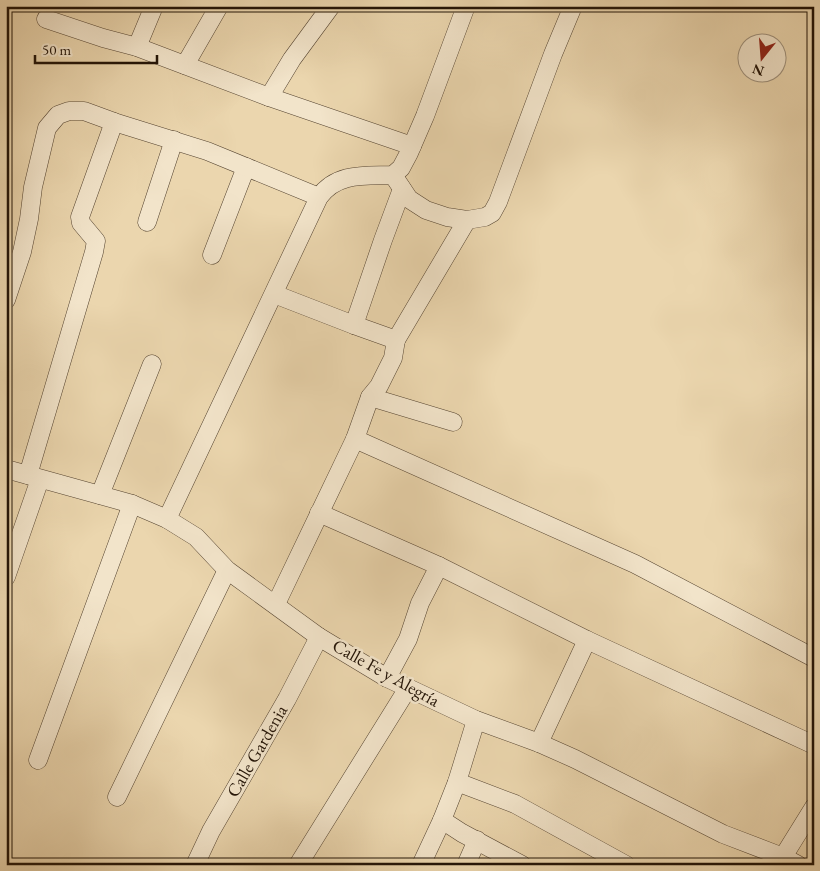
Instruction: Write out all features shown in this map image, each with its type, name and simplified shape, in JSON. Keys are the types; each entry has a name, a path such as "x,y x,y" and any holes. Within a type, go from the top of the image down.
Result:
{"street":[{"path":"136,47 154,6"},
{"path":"185,65 218,6"},
{"path":"269,96 292,59 331,6"},
{"path":"166,518 319,197 325,189 333,183 360,175 397,182 409,199 426,210 447,217 466,220 492,213 498,202 553,54 573,6"},
{"path":"354,325 383,240 401,168 425,116 462,8"},
{"path":"46,19 136,47 412,146"},
{"path":"6,300 22,252 33,187 47,128 58,115 70,111 84,112 207,150 319,197"},
{"path":"6,577 94,252 96,242 81,224 80,217 114,122"},
{"path":"147,222 174,140"},
{"path":"212,256 246,167"},
{"path":"276,604 355,439 370,397 379,386 393,358 396,340 466,220"},
{"path":"274,294 396,340"},
{"path":"100,495 152,364"},
{"path":"370,397 453,422"},
{"path":"355,439 635,564 814,658"},
{"name":"Calle Fe y Alegría","path":"6,469 132,504 166,518 196,537 227,570 319,636 388,678 476,720 539,743 575,759 723,834 787,862"},
{"path":"38,760 132,504"},
{"path":"319,514 439,566 587,640 814,745"},
{"path":"388,678 408,639 420,603 439,566"},
{"path":"117,798 227,570"},
{"name":"Calle Gardenia","path":"195,865 211,831 274,722 319,636"},
{"path":"539,743 587,640"},
{"path":"298,865 408,688"},
{"path":"421,865 442,820 476,720"},
{"path":"456,782 515,804 626,865"},
{"path":"787,862 814,807"},
{"path":"442,820 462,833 522,865"},
{"path":"466,865 476,840"}]}
